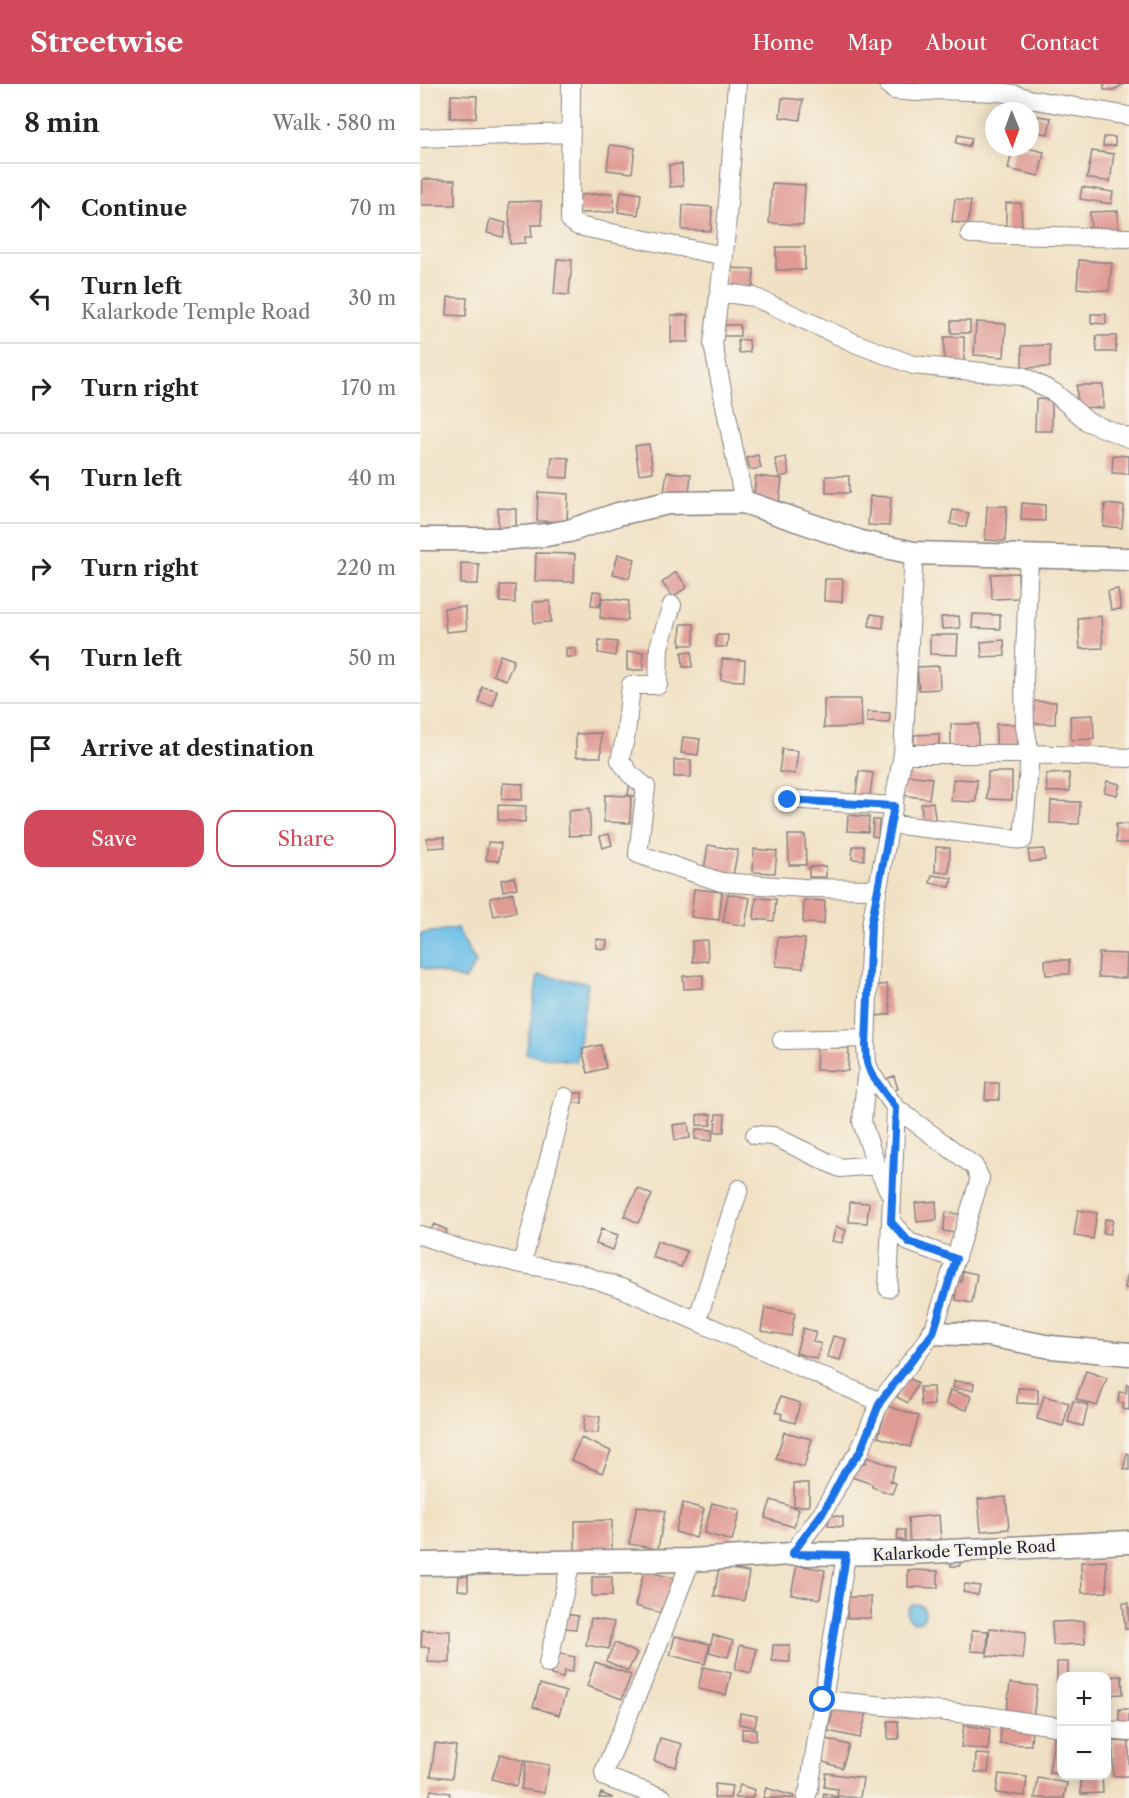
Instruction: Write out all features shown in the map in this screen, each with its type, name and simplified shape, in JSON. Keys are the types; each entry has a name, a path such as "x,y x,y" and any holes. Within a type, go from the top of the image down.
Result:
{"main road":[{"path":"420,539 501,539 546,535 569,531 618,514 668,503 744,502 861,542 914,553 1129,559"},
{"path":"933,1333 989,1335 1051,1347 1129,1354"},
{"name":"Kalarkode Temple Road","path":"420,1564 690,1560 792,1554 846,1555 1129,1542"}],"street":[{"path":"571,84 570,220 578,225 724,256"},
{"path":"737,84 724,256 713,344 744,502"},
{"path":"888,84 894,90 916,92 938,90 1006,93 1129,116"},
{"path":"420,138 571,133"},
{"path":"970,234 1129,238"},
{"path":"718,292 754,297 857,344 913,365 1022,376 1054,393 1088,422 1129,438"},
{"path":"792,1554 825,1509 845,1471 860,1452 880,1402 933,1333 980,1178 974,1166 896,1108 871,1074 867,1063 871,925 903,754 914,553"},
{"path":"788,800 892,815 1023,840 1030,754 1025,727 1024,679 1029,556"},
{"path":"672,605 659,647 658,685 631,686 626,735 620,760 630,774 646,787 638,854 721,882 804,888 877,889"},
{"path":"903,754 1030,754 1129,758"},
{"path":"782,1041 866,1038"},
{"path":"871,1074 866,1077 862,1122 876,1165 892,1197"},
{"path":"522,1264 566,1097"},
{"path":"888,1288 896,1108"},
{"path":"755,1135 772,1136 840,1168 876,1165"},
{"path":"697,1321 739,1189"},
{"path":"891,1222 909,1242 956,1259"},
{"path":"420,1235 460,1249 522,1264 580,1274 624,1288 880,1402"},
{"path":"806,1798 846,1555"},
{"path":"663,1798 622,1791 605,1777 604,1772 651,1662 690,1560"},
{"path":"548,1664 571,1561"},
{"path":"823,1700 979,1714 1057,1726"},
{"path":"1111,1730 1129,1732"}],"water":[{"path":"457,928 476,963 465,980 420,967 420,934"},
{"path":"538,975 588,983 576,1062 526,1054"},
{"path":"916,1604 922,1607 925,1613 922,1619 916,1622 910,1619 907,1613 910,1607"}],"building":[{"path":"1104,84 1124,84 1113,90 1104,90"},
{"path":"451,95 477,96 476,118 450,118"},
{"path":"782,98 803,100 800,120 780,117"},
{"path":"1039,116 1051,118 1048,134 1039,132"},
{"path":"958,135 972,138 969,146 956,143"},
{"path":"1104,137 1115,137 1115,146 1103,146"},
{"path":"610,145 635,148 632,173 607,170"},
{"path":"1039,151 1044,152 1039,176 1008,169 1011,156 1039,156"},
{"path":"1092,151 1114,154 1110,182 1087,178"},
{"path":"682,164 683,186 670,187 669,165"},
{"path":"423,179 455,180 455,205 422,205"},
{"path":"772,183 805,185 803,225 769,223"},
{"path":"1082,187 1113,192 1111,204 1080,199"},
{"path":"621,191 641,194 638,215 618,212"},
{"path":"613,193 614,212 579,213 579,195"},
{"path":"955,199 971,201 968,224 952,222"},
{"path":"541,201 542,225 531,225 532,237 525,237 525,243 510,244 509,202"},
{"path":"1006,203 1021,203 1022,232 1006,232"},
{"path":"683,205 712,207 711,231 682,230"},
{"path":"1118,211 1118,234 1091,234 1090,212"},
{"path":"490,219 506,223 503,237 487,233"},
{"path":"776,247 805,247 805,270 776,270"},
{"path":"557,259 572,260 569,295 554,294"},
{"path":"1079,260 1112,263 1109,291 1077,288"},
{"path":"727,268 754,269 753,287 726,286"},
{"path":"448,297 467,298 466,316 447,315"},
{"path":"1091,314 1106,314 1106,324 1091,323"},
{"path":"671,315 688,315 688,342 671,342"},
{"path":"951,321 970,321 970,333 951,333"},
{"path":"976,322 1006,324 1004,357 974,355"},
{"path":"716,325 740,325 740,336 715,336"},
{"path":"1096,336 1116,336 1116,352 1097,352"},
{"path":"944,337 964,337 964,364 944,365"},
{"path":"738,340 749,340 750,352 739,353"},
{"path":"1050,345 1050,367 1022,368 1022,346"},
{"path":"1077,385 1103,385 1103,408 1077,407"},
{"path":"1036,399 1052,400 1052,431 1035,431"},
{"path":"649,444 653,472 639,474 635,446"},
{"path":"758,455 761,468 750,470 747,458"},
{"path":"1113,455 1129,456 1129,474 1112,473"},
{"path":"552,457 569,458 568,478 550,477"},
{"path":"786,457 789,475 779,477 775,459"},
{"path":"667,472 691,474 688,502 663,499"},
{"path":"756,476 782,479 779,502 753,499"},
{"path":"826,476 849,476 849,493 826,493"},
{"path":"538,492 568,494 567,522 537,521"},
{"path":"870,496 891,497 889,526 868,525"},
{"path":"1022,503 1045,505 1045,521 1021,520"},
{"path":"1105,504 1124,506 1122,528 1103,526"},
{"path":"987,506 1007,506 1005,541 985,540"},
{"path":"498,508 516,509 516,534 498,534"},
{"path":"953,510 969,513 966,527 950,524"},
{"path":"536,553 575,554 574,582 535,581"},
{"path":"618,554 635,559 629,578 613,574"},
{"path":"461,563 479,564 478,584 461,584"},
{"path":"676,572 687,587 673,597 662,583"},
{"path":"1018,573 1019,598 992,599 991,574"},
{"path":"825,579 843,579 842,602 824,601"},
{"path":"500,585 515,585 515,603 500,602"},
{"path":"1118,589 1121,609 1111,610 1108,591"},
{"path":"593,591 602,592 600,606 591,605"},
{"path":"602,598 629,601 627,621 600,618"},
{"path":"550,601 551,622 534,623 533,602"},
{"path":"465,607 467,630 446,632 444,608"},
{"path":"871,614 884,616 883,628 869,626"},
{"path":"973,614 1000,615 1000,629 972,628"},
{"path":"959,616 960,628 942,629 941,617"},
{"path":"1101,616 1103,648 1080,649 1078,618"},
{"path":"681,624 694,624 694,645 680,645"},
{"path":"716,635 728,635 727,647 716,647"},
{"path":"930,635 958,635 957,655 930,654"},
{"path":"599,640 617,642 615,656 598,653"},
{"path":"1004,640 1005,656 982,657 981,642"},
{"path":"566,648 576,648 576,657 566,657"},
{"path":"627,652 643,652 644,670 627,670"},
{"path":"682,652 692,652 692,667 683,667"},
{"path":"500,655 514,660 506,680 493,675"},
{"path":"722,659 745,660 744,681 721,680"},
{"path":"939,666 940,689 919,690 917,667"},
{"path":"482,687 497,690 493,706 479,703"},
{"path":"824,699 861,699 862,727 824,728"},
{"path":"1027,701 1056,702 1055,724 1027,723"},
{"path":"867,712 890,713 889,723 867,722"},
{"path":"1093,715 1094,739 1071,740 1070,716"},
{"path":"951,724 978,724 978,750 951,750"},
{"path":"996,724 1018,724 1018,750 996,750"},
{"path":"601,733 601,757 576,757 576,734"},
{"path":"939,734 939,754 914,754 914,735"},
{"path":"683,737 700,739 698,755 681,753"},
{"path":"782,749 798,751 795,774 779,772"},
{"path":"674,760 691,760 691,777 674,777"},
{"path":"859,771 873,773 869,802 855,801"},
{"path":"988,772 1012,772 1012,800 987,799"},
{"path":"1069,773 1070,791 1047,792 1046,774"},
{"path":"905,775 932,778 929,799 902,795"},
{"path":"953,779 977,780 976,802 951,801"},
{"path":"1107,781 1120,784 1117,795 1104,792"},
{"path":"503,783 523,784 522,800 502,799"},
{"path":"630,783 639,785 637,797 628,795"},
{"path":"605,795 631,796 630,823 604,822"},
{"path":"1051,801 1080,802 1079,824 1050,823"},
{"path":"933,802 936,825 924,826 921,804"},
{"path":"498,805 526,806 525,822 498,820"},
{"path":"589,809 591,835 569,836 568,811"},
{"path":"848,815 869,817 868,832 847,831"},
{"path":"873,820 879,820 878,837 872,836"},
{"path":"1116,824 1128,824 1129,843 1116,843"},
{"path":"609,834 612,845 603,848 600,836"},
{"path":"788,835 805,835 806,865 789,865"},
{"path":"444,837 445,847 428,848 427,838"},
{"path":"488,842 501,843 499,861 486,860"},
{"path":"708,845 738,850 733,875 704,870"},
{"path":"853,846 864,846 864,860 852,859"},
{"path":"936,847 950,848 949,873 935,872"},
{"path":"754,849 777,851 775,873 753,872"},
{"path":"1044,849 1045,860 1030,862 1028,850"},
{"path":"826,866 826,877 809,877 809,867"},
{"path":"932,875 952,878 950,887 930,883"},
{"path":"514,877 517,888 503,891 501,880"},
{"path":"694,889 722,892 719,920 691,917"},
{"path":"513,893 516,912 494,916 490,898"},
{"path":"728,894 750,898 745,926 723,922"},
{"path":"756,898 776,899 774,921 754,919"},
{"path":"804,900 825,901 824,924 803,923"},
{"path":"778,937 805,939 803,968 776,966"},
{"path":"596,939 607,940 606,949 596,948"},
{"path":"707,940 708,961 693,962 692,941"},
{"path":"1099,953 1127,954 1126,978 1098,977"},
{"path":"1045,960 1069,960 1069,974 1046,975"},
{"path":"703,975 703,988 684,989 683,976"},
{"path":"887,984 891,1014 877,1016 873,986"},
{"path":"601,1045 606,1068 588,1073 582,1049"},
{"path":"817,1047 849,1048 848,1071 816,1070"},
{"path":"894,1076 898,1089 888,1092 884,1080"},
{"path":"986,1083 999,1083 999,1100 985,1100"},
{"path":"571,1093 582,1093 582,1103 571,1103"},
{"path":"711,1114 711,1125 697,1125 697,1115"},
{"path":"716,1114 725,1114 724,1132 715,1132"},
{"path":"688,1123 690,1138 675,1140 673,1125"},
{"path":"696,1129 713,1130 712,1141 695,1139"},
{"path":"638,1188 652,1195 638,1223 624,1216"},
{"path":"936,1201 937,1220 917,1222 915,1203"},
{"path":"850,1202 869,1203 867,1223 849,1222"},
{"path":"1078,1210 1097,1213 1093,1239 1074,1236"},
{"path":"946,1212 963,1215 960,1234 943,1231"},
{"path":"1105,1219 1113,1220 1110,1234 1103,1233"},
{"path":"434,1224 447,1230 443,1240 429,1234"},
{"path":"836,1227 846,1230 842,1243 832,1241"},
{"path":"601,1229 618,1235 613,1250 596,1244"},
{"path":"657,1241 687,1251 681,1267 652,1257"},
{"path":"963,1271 977,1274 972,1303 956,1300 956,1281 961,1282"},
{"path":"1129,1272 1129,1289 1125,1288"},
{"path":"765,1308 795,1313 791,1336 761,1331"},
{"path":"803,1328 816,1332 813,1341 821,1344 817,1359 796,1353"},
{"path":"833,1336 846,1339 840,1360 827,1357"},
{"path":"1086,1371 1107,1378 1097,1406 1076,1399"},
{"path":"907,1377 918,1383 908,1403 897,1397"},
{"path":"954,1381 974,1383 973,1390 953,1388"},
{"path":"1127,1384 1129,1385 1129,1410 1123,1409 1124,1403 1118,1402 1119,1392 1126,1393"},
{"path":"920,1387 933,1387 934,1405 921,1406"},
{"path":"1018,1388 1038,1389 1038,1404 1017,1403"},
{"path":"950,1390 971,1396 967,1410 946,1404"},
{"path":"1044,1396 1069,1403 1063,1426 1037,1419"},
{"path":"780,1397 800,1403 795,1423 781,1419 782,1414 776,1412"},
{"path":"1073,1401 1088,1405 1083,1426 1068,1422"},
{"path":"887,1406 919,1416 910,1447 878,1437"},
{"path":"585,1415 600,1417 598,1433 583,1432"},
{"path":"784,1432 812,1439 804,1467 776,1459"},
{"path":"581,1438 611,1451 602,1473 571,1460"},
{"path":"1127,1453 1129,1454 1129,1470 1124,1469"},
{"path":"867,1457 895,1467 890,1481 896,1483 892,1494 846,1475 854,1462 865,1463"},
{"path":"794,1483 809,1483 809,1506 794,1506"},
{"path":"1006,1497 1009,1529 981,1531 978,1499"},
{"path":"771,1500 799,1509 794,1527 765,1518"},
{"path":"683,1503 704,1509 696,1538 675,1532"},
{"path":"712,1503 740,1510 732,1541 704,1533"},
{"path":"637,1506 665,1511 658,1549 629,1544"},
{"path":"829,1515 843,1517 843,1527 828,1526"},
{"path":"939,1515 941,1540 910,1543 908,1518"},
{"path":"612,1520 612,1551 575,1551 575,1521"},
{"path":"898,1530 905,1530 905,1540 897,1540"},
{"path":"952,1556 960,1556 960,1566 951,1566"},
{"path":"1106,1561 1107,1592 1082,1593 1081,1562"},
{"path":"797,1565 825,1570 820,1599 791,1594"},
{"path":"719,1567 749,1572 744,1601 714,1596"},
{"path":"908,1570 938,1571 938,1588 908,1587"},
{"path":"644,1571 674,1578 665,1614 635,1606"},
{"path":"459,1576 468,1576 468,1591 458,1590"},
{"path":"592,1577 612,1577 612,1596 592,1596"},
{"path":"965,1584 980,1586 978,1595 963,1592"},
{"path":"847,1597 871,1597 871,1618 847,1618"},
{"path":"1123,1603 1129,1603 1129,1629 1125,1629"},
{"path":"565,1614 578,1616 576,1629 564,1628"},
{"path":"591,1618 614,1622 609,1649 586,1645"},
{"path":"1084,1621 1085,1644 1053,1645 1052,1622"},
{"path":"990,1628 1026,1632 1023,1659 987,1656"},
{"path":"422,1630 450,1631 450,1663 428,1662 429,1647 421,1647"},
{"path":"972,1630 988,1631 987,1652 971,1651"},
{"path":"713,1635 733,1641 728,1657 709,1652"},
{"path":"675,1636 710,1644 705,1664 670,1655"},
{"path":"615,1643 637,1653 628,1671 606,1661"},
{"path":"740,1645 757,1649 751,1673 735,1669"},
{"path":"773,1645 790,1645 790,1662 772,1661"},
{"path":"556,1653 575,1657 572,1672 564,1671 563,1678 551,1675"},
{"path":"595,1662 631,1675 622,1699 587,1686"},
{"path":"1057,1662 1068,1662 1068,1672 1057,1672"},
{"path":"703,1667 731,1673 726,1695 698,1689"},
{"path":"1122,1676 1123,1694 1111,1695 1111,1677"},
{"path":"1010,1683 1037,1686 1033,1719 1006,1716"},
{"path":"540,1684 566,1692 559,1715 533,1707"},
{"path":"835,1704 867,1712 860,1738 828,1731"},
{"path":"1119,1709 1129,1709 1129,1727 1119,1727"},
{"path":"740,1713 757,1716 755,1727 739,1724"},
{"path":"888,1721 898,1721 899,1739 888,1739"},
{"path":"964,1725 990,1729 988,1750 961,1747"},
{"path":"1001,1725 1032,1726 1031,1745 1000,1744"},
{"path":"742,1729 756,1729 756,1740 742,1739"},
{"path":"1055,1732 1057,1732 1057,1774 1049,1773"},
{"path":"660,1738 682,1744 676,1767 654,1761"},
{"path":"827,1739 849,1745 842,1768 821,1761"},
{"path":"1113,1741 1129,1742 1129,1776 1113,1776"},
{"path":"435,1743 456,1746 452,1778 431,1776"},
{"path":"500,1754 524,1761 516,1786 492,1779"},
{"path":"976,1754 990,1755 988,1773 975,1772"},
{"path":"526,1761 549,1765 544,1793 521,1789"},
{"path":"826,1773 863,1778 860,1798 837,1796 838,1789 824,1787"},
{"path":"999,1774 1027,1777 1025,1796 996,1793"},
{"path":"1038,1778 1067,1783 1064,1798 1035,1798"},
{"path":"1081,1780 1102,1780 1103,1793 1081,1794"},
{"path":"715,1784 732,1786 730,1798 714,1798"},
{"path":"740,1785 755,1790 752,1798 735,1798"},
{"path":"766,1788 794,1796 794,1798 763,1798"},
{"path":"431,1790 450,1793 449,1798 429,1798"},
{"path":"601,1793 613,1798 599,1798"},
{"path":"824,1793 839,1798 823,1798"}],"route":[{"path":"788,800 894,806 871,925 867,1063 871,1074 896,1108 891,1222 909,1242 956,1259 933,1333 880,1402 860,1452 845,1471 825,1509 792,1554 846,1555 823,1700"}]}
